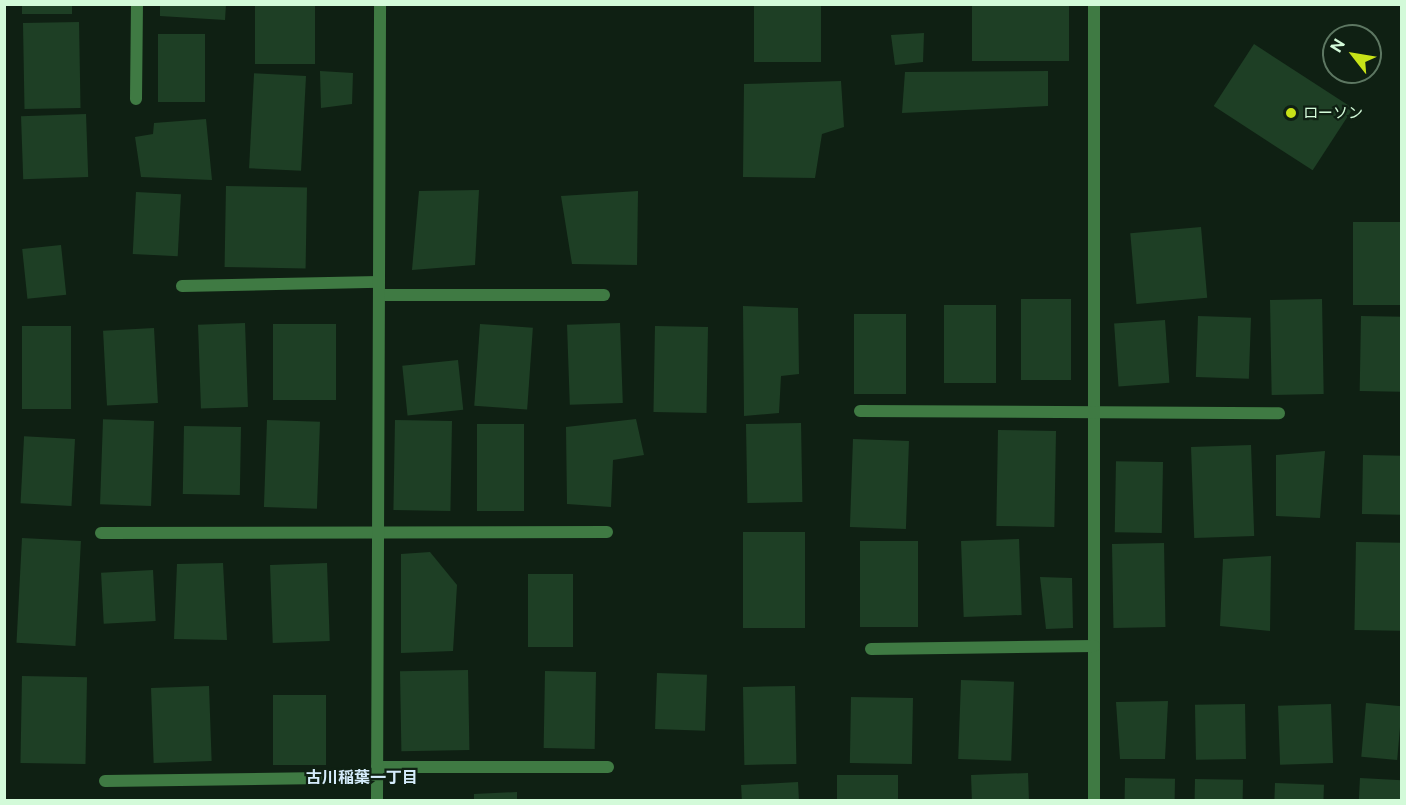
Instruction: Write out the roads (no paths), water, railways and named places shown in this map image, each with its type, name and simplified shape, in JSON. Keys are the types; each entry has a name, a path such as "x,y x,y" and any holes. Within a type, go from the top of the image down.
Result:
{"street":[{"path":"136,99 138,4"},
{"path":"377,801 381,4"},
{"path":"1094,4 1094,801"},
{"path":"182,286 379,282"},
{"path":"380,296 604,295"},
{"path":"860,411 1279,413"},
{"path":"101,533 607,532"},
{"path":"871,649 1094,646"},
{"path":"105,781 608,767"}],"place":[{"name":"ローソン","path":"1291,113"}],"district":[{"name":"古川稲葉一丁目","path":"362,778"}]}
